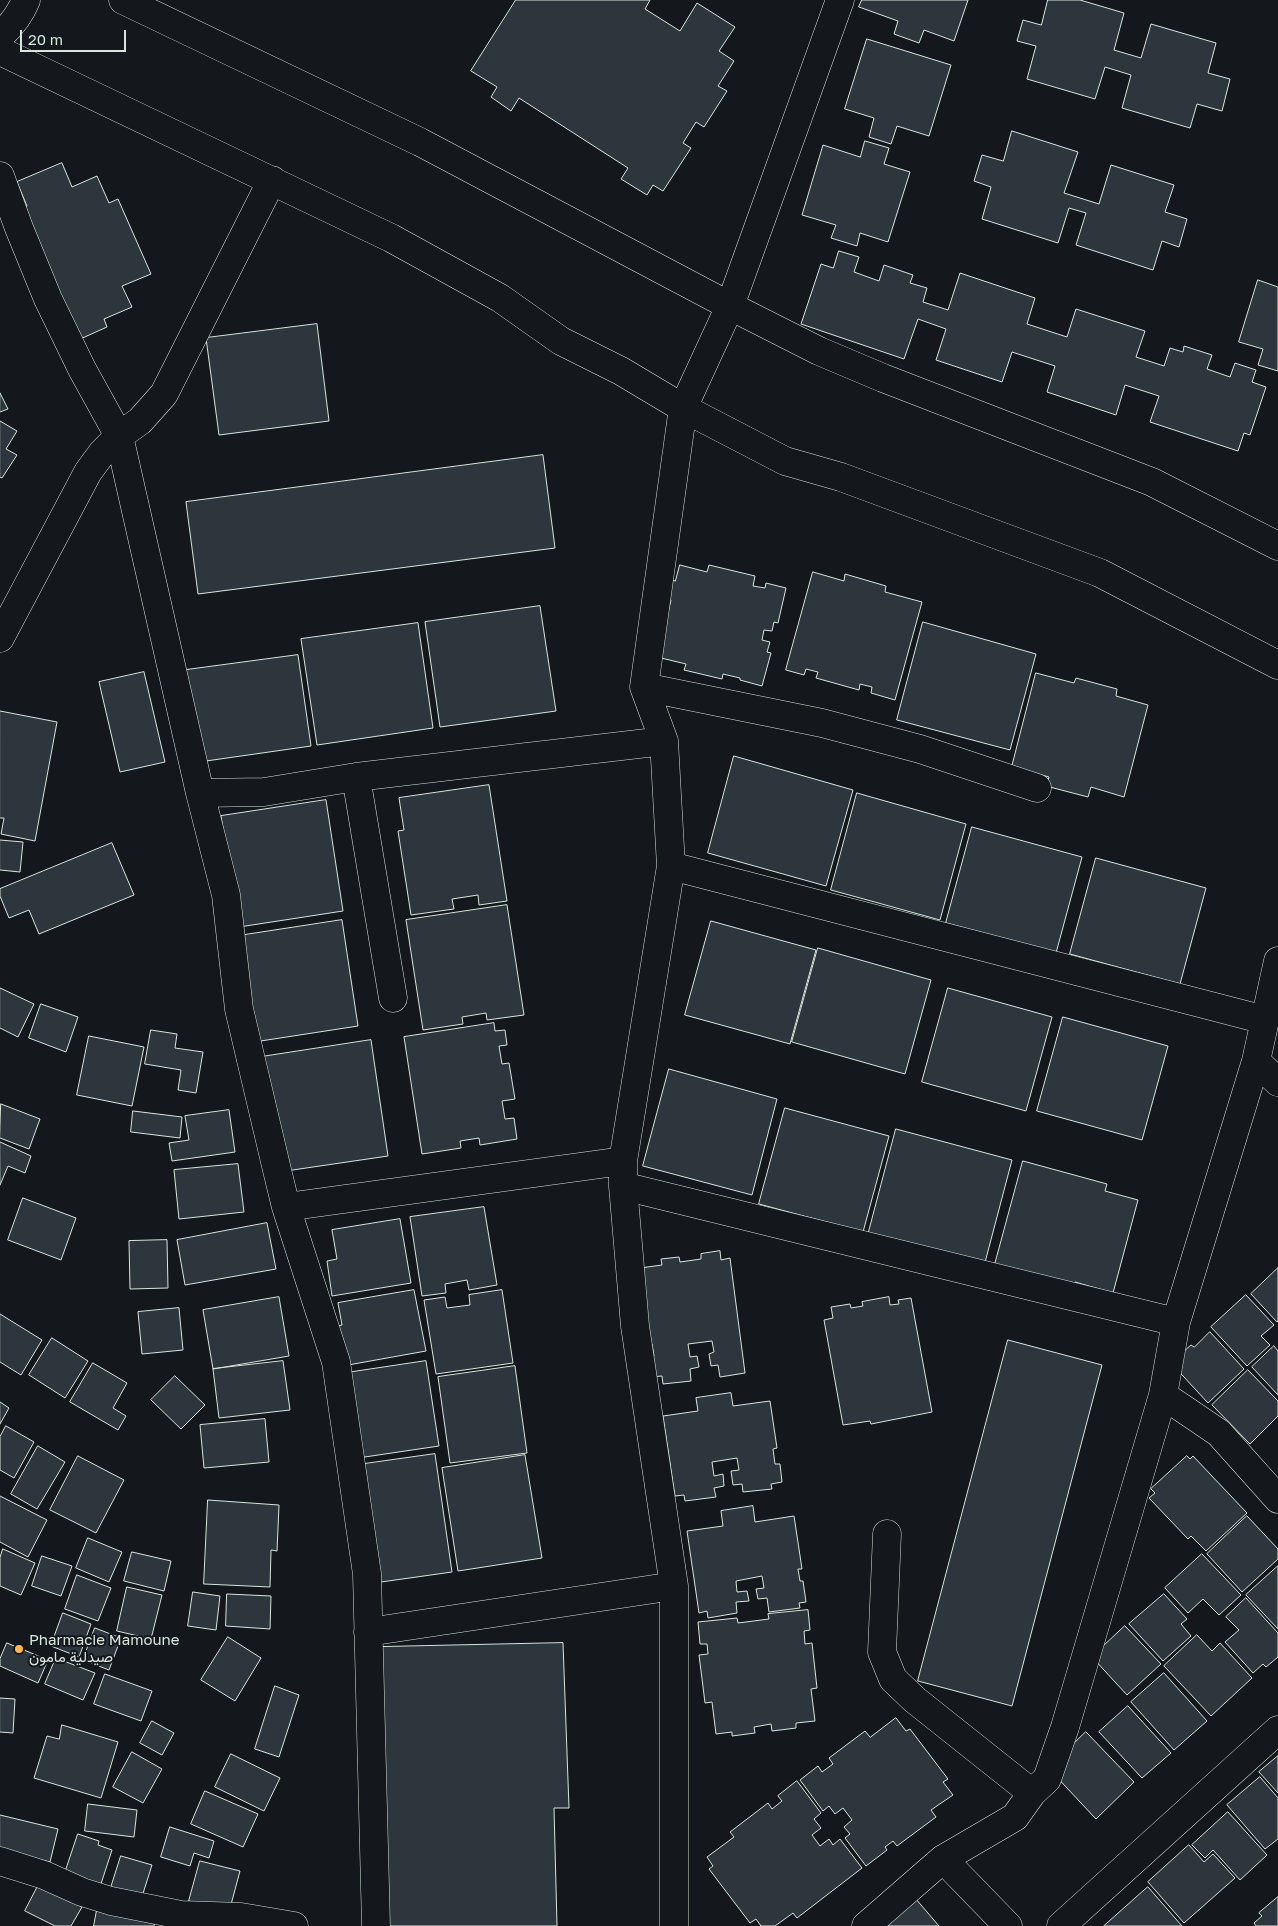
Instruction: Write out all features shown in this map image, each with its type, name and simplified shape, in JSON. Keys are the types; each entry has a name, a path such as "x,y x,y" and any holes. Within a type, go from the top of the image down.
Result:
{"street":[{"path":"0,36 20,14 26,0"},
{"path":"123,0 420,142 819,351 883,378 1152,482 1278,546"},
{"path":"674,1926 674,1586 635,1326 623,1173 671,866 664,740 644,687 683,408 730,306 840,0"},
{"path":"0,51 391,238 500,298 561,341 621,371 683,408 784,461 841,477 1100,573 1278,665"},
{"path":"0,176 48,299 82,369 119,436 200,793 226,895 239,1009 286,1207 336,1362 367,1574 376,1926"},
{"path":"0,638 88,472 102,453 119,436 140,421 164,394 272,180"},
{"path":"644,687 822,723 920,749 1037,788"},
{"path":"200,793 264,792 356,777 664,740"},
{"path":"356,777 394,998"},
{"path":"671,866 1265,1020"},
{"path":"866,1926 943,1859 1015,1817 1032,1793 1047,1779 1065,1727 1163,1395 1176,1322 1256,1061 1278,961"},
{"path":"1256,1061 1278,1082"},
{"path":"286,1207 623,1173 1176,1322"},
{"path":"1163,1395 1219,1433 1278,1498"},
{"path":"887,1534 882,1652 893,1678 914,1700 1032,1793"},
{"path":"368,1632 674,1586"},
{"path":"1061,1926 1278,1730"},
{"path":"943,1859 1008,1926"},
{"path":"0,1861 44,1875 82,1892 118,1902 181,1915 241,1917 294,1926"}],"building":[{"path":"516,0 650,0 645,9 680,31 697,3 735,27 719,51 734,61 718,86 727,91 704,127 696,122 683,143 691,148 663,191 653,185 647,195 621,179 628,168 519,98 511,111 491,97 497,87 471,71"},
{"path":"862,0 968,0 954,41 924,30 919,43 894,34 898,21 859,7"},
{"path":"1048,0 1080,0 1124,13 1114,50 1141,58 1151,24 1216,43 1208,73 1230,79 1222,111 1197,104 1190,128 1122,108 1131,75 1105,67 1095,99 1027,79 1036,46 1017,41 1023,20 1041,25"},
{"path":"867,39 951,65 929,136 897,126 891,144 869,137 874,118 845,109"},
{"path":"1012,131 1078,152 1064,193 1099,204 1111,165 1174,185 1165,212 1187,219 1179,247 1162,241 1153,270 1076,245 1086,213 1069,208 1058,243 982,219 991,187 974,181 982,155 1003,161"},
{"path":"865,141 889,148 884,164 910,172 888,242 860,233 857,246 831,238 836,225 802,215 823,145 860,157"},
{"path":"62,163 72,187 97,176 109,203 118,199 151,274 122,286 132,307 104,319 107,327 78,340 21,209 27,206 17,182"},
{"path":"839,251 859,257 854,272 879,281 884,265 913,275 910,283 927,288 923,302 948,310 960,273 1035,298 1027,324 1067,337 1076,309 1145,331 1136,357 1164,366 1170,348 1183,352 1184,346 1212,355 1207,369 1230,377 1235,363 1256,370 1252,382 1266,387 1250,435 1244,433 1238,451 1150,422 1159,396 1125,385 1116,415 1047,392 1055,366 1012,352 1002,382 936,360 946,329 918,319 904,359 801,324 821,264 833,268"},
{"path":"1258,280 1278,287 1278,371 1258,365 1263,349 1239,342"},
{"path":"317,324 329,421 219,435 206,338"},
{"path":"0,393 8,409 0,412"},
{"path":"0,421 17,431 6,449 17,455 2,478 0,477"},
{"path":"543,455 555,548 198,594 186,502"},
{"path":"680,565 707,572 709,565 755,576 753,586 765,588 766,583 786,588 778,623 774,622 772,631 764,630 762,640 770,642 767,652 771,653 762,686 723,674 722,679 684,670 686,664 657,657 671,600 662,598 667,578 675,581"},
{"path":"813,572 844,581 845,574 886,586 885,592 922,602 895,700 871,693 872,687 860,684 859,690 816,678 818,672 806,669 804,675 786,670"},
{"path":"540,606 556,711 440,727 425,622"},
{"path":"923,622 1036,654 1010,750 897,720"},
{"path":"418,623 433,728 317,745 301,639"},
{"path":"298,655 311,746 199,762 186,670"},
{"path":"144,672 165,762 120,772 99,682"},
{"path":"1036,673 1074,683 1076,678 1117,689 1116,696 1148,705 1124,797 1091,787 1088,797 1046,786 1049,777 1012,767"},
{"path":"0,711 57,722 35,841 1,834 4,818 0,818"},
{"path":"734,756 853,790 826,886 708,853"},
{"path":"489,785 507,901 479,905 478,895 452,899 454,909 411,915 398,831 404,830 399,798"},
{"path":"857,793 966,824 940,920 831,890"},
{"path":"326,800 343,911 239,927 221,816"},
{"path":"972,827 1082,857 1056,953 946,923"},
{"path":"0,840 23,842 20,872 0,870"},
{"path":"112,843 134,895 39,934 29,910 9,918 0,896 0,889"},
{"path":"1096,858 1206,888 1180,984 1070,954"},
{"path":"507,905 524,1015 487,1020 486,1013 462,1017 463,1024 423,1030 406,920"},
{"path":"342,920 358,1026 254,1042 238,936"},
{"path":"711,921 816,950 790,1044 685,1015"},
{"path":"818,948 931,980 905,1074 792,1042"},
{"path":"0,988 34,1004 18,1037 0,1028"},
{"path":"948,988 1052,1017 1026,1111 922,1082"},
{"path":"41,1004 78,1017 66,1052 29,1038"},
{"path":"1063,1017 1168,1046 1142,1140 1037,1111"},
{"path":"494,1023 495,1031 505,1030 507,1045 499,1046 502,1064 509,1063 515,1099 502,1101 505,1119 514,1118 517,1139 480,1145 479,1138 460,1141 461,1148 422,1154 404,1037"},
{"path":"151,1030 177,1034 175,1048 203,1052 196,1093 178,1090 181,1070 145,1064"},
{"path":"89,1036 144,1047 132,1106 77,1095"},
{"path":"371,1040 388,1156 279,1172 261,1057"},
{"path":"669,1069 777,1099 752,1195 643,1166"},
{"path":"1,1104 40,1119 29,1149 0,1138"},
{"path":"785,1108 889,1136 863,1232 759,1204"},
{"path":"229,1110 235,1152 172,1161 169,1143 189,1140 185,1116"},
{"path":"133,1111 182,1117 180,1138 131,1132"},
{"path":"896,1129 1012,1160 983,1270 867,1239"},
{"path":"0,1142 31,1156 25,1173 8,1166 0,1185"},
{"path":"1023,1161 1107,1184 1105,1191 1138,1200 1113,1293 1075,1282 1073,1289 994,1268"},
{"path":"238,1164 244,1212 179,1219 174,1170"},
{"path":"23,1198 76,1218 61,1260 8,1240"},
{"path":"484,1207 497,1285 469,1290 467,1280 445,1284 446,1293 422,1296 410,1217"},
{"path":"400,1219 411,1283 332,1296 327,1261 337,1259 332,1230"},
{"path":"267,1223 276,1269 185,1285 177,1240"},
{"path":"167,1240 168,1288 130,1289 129,1241"},
{"path":"720,1251 721,1260 730,1258 745,1373 720,1377 718,1365 711,1366 709,1354 714,1352 712,1341 688,1344 690,1357 697,1356 699,1367 690,1369 691,1381 663,1384 662,1376 650,1377 648,1357 654,1356 652,1344 646,1345 640,1268 662,1265 661,1259 679,1257 680,1262 701,1259 701,1254"},
{"path":"1278,1268 1278,1321 1277,1322 1251,1294"},
{"path":"414,1290 426,1351 348,1365 337,1326 342,1325 338,1303"},
{"path":"502,1290 513,1363 436,1374 424,1300 445,1297 447,1308 470,1305 469,1295"},
{"path":"1246,1295 1274,1325 1261,1336 1270,1345 1247,1366 1211,1327"},
{"path":"279,1297 289,1356 213,1369 203,1310"},
{"path":"889,1297 890,1305 899,1304 898,1300 911,1298 932,1412 871,1424 870,1421 843,1425 824,1320 833,1318 831,1307 850,1304 851,1308 863,1306 862,1302"},
{"path":"179,1308 183,1350 142,1354 138,1312"},
{"path":"0,1314 42,1340 21,1375 0,1362"},
{"path":"1210,1332 1244,1369 1208,1403 1171,1363 1191,1345 1194,1347"},
{"path":"52,1338 88,1361 65,1398 29,1375"},
{"path":"1008,1340 1102,1365 1012,1706 918,1681"},
{"path":"1274,1346 1278,1351 1278,1395 1252,1367"},
{"path":"283,1361 290,1410 219,1418 213,1369"},
{"path":"426,1361 439,1446 358,1458 346,1373"},
{"path":"93,1363 127,1383 113,1408 126,1416 118,1430 70,1402"},
{"path":"515,1366 527,1453 450,1463 438,1377"},
{"path":"1248,1370 1278,1401 1278,1416 1250,1444 1212,1405"},
{"path":"175,1376 205,1405 181,1429 151,1400"},
{"path":"731,1393 733,1406 770,1401 777,1448 773,1449 775,1464 780,1464 782,1482 771,1484 772,1489 743,1492 742,1484 733,1485 731,1471 739,1470 737,1458 712,1462 714,1476 723,1474 724,1486 714,1488 716,1497 685,1501 684,1495 675,1496 663,1416 698,1411 696,1398"},
{"path":"0,1402 9,1408 0,1424"},
{"path":"265,1419 269,1462 204,1468 200,1425"},
{"path":"6,1426 34,1442 14,1478 0,1470 0,1437"},
{"path":"38,1446 65,1462 37,1509 11,1494"},
{"path":"435,1454 452,1572 374,1583 357,1465"},
{"path":"525,1455 542,1558 458,1571 442,1468"},
{"path":"78,1456 124,1480 96,1533 50,1510"},
{"path":"1187,1456 1190,1459 1193,1456 1247,1513 1206,1551 1191,1536 1188,1539 1149,1498 1155,1493 1151,1489"},
{"path":"0,1496 47,1520 28,1557 0,1542"},
{"path":"208,1500 279,1505 277,1551 271,1550 270,1587 204,1584"},
{"path":"753,1506 755,1522 794,1516 802,1569 798,1569 800,1581 803,1581 806,1602 799,1603 800,1608 769,1612 767,1598 758,1599 756,1589 764,1588 762,1576 736,1581 737,1592 747,1591 749,1601 736,1602 737,1613 708,1618 707,1611 699,1613 687,1531 723,1526 721,1511"},
{"path":"1247,1516 1278,1549 1278,1559 1242,1592 1207,1554"},
{"path":"88,1538 122,1552 109,1582 76,1568"},
{"path":"3,1549 35,1563 21,1595 0,1586 0,1558"},
{"path":"132,1552 171,1561 164,1591 124,1581"},
{"path":"1202,1554 1241,1595 1219,1615 1203,1599 1188,1613 1165,1588"},
{"path":"42,1556 72,1566 61,1596 32,1586"},
{"path":"1278,1566 1278,1629 1246,1595"},
{"path":"77,1575 111,1588 98,1621 65,1609"},
{"path":"127,1587 162,1595 151,1639 117,1631"},
{"path":"193,1592 220,1596 216,1630 188,1626"},
{"path":"227,1594 271,1596 270,1629 226,1626"},
{"path":"1164,1594 1187,1619 1181,1624 1191,1636 1163,1661 1129,1624"},
{"path":"1246,1598 1278,1633 1278,1657 1266,1667 1263,1664 1253,1673 1225,1642 1239,1630 1226,1617"},
{"path":"808,1610 810,1630 804,1631 805,1644 812,1643 817,1688 811,1689 815,1721 796,1723 796,1728 772,1731 771,1724 754,1727 755,1733 732,1736 732,1732 716,1734 712,1702 705,1703 699,1655 708,1654 707,1644 700,1644 698,1622 737,1618 738,1623 769,1619 768,1614"},
{"path":"63,1613 91,1624 79,1657 51,1646"},
{"path":"1125,1626 1161,1664 1127,1695 1092,1657"},
{"path":"95,1628 121,1638 109,1670 83,1660"},
{"path":"1197,1635 1212,1651 1220,1643 1252,1678 1211,1716 1164,1666"},
{"path":"228,1637 261,1658 235,1701 201,1680"},
{"path":"7,1643 48,1660 38,1683 0,1666 0,1659"},
{"path":"563,1643 569,1808 554,1808 557,1926 389,1926 380,1647"},
{"path":"56,1658 95,1673 83,1700 45,1684"},
{"path":"1164,1673 1207,1721 1174,1750 1131,1702"},
{"path":"105,1674 152,1691 141,1721 94,1704"},
{"path":"275,1686 299,1695 279,1757 255,1749"},
{"path":"0,1698 15,1699 13,1733 0,1732"},
{"path":"1128,1706 1171,1753 1142,1778 1099,1732"},
{"path":"896,1718 906,1731 910,1729 948,1779 943,1782 953,1795 931,1810 936,1817 897,1846 893,1841 885,1847 887,1850 866,1866 845,1838 850,1834 844,1827 852,1820 843,1808 835,1814 829,1806 823,1811 800,1780 818,1766 822,1772 833,1764 829,1758 865,1731 870,1737"},
{"path":"152,1721 174,1733 162,1755 140,1743"},
{"path":"62,1725 118,1742 101,1798 34,1778 47,1736 59,1739"},
{"path":"1086,1732 1134,1782 1096,1819 1052,1772 1064,1753"},
{"path":"132,1752 162,1769 143,1803 113,1787"},
{"path":"231,1754 280,1778 264,1811 215,1787"},
{"path":"1278,1756 1278,1793 1259,1772"},
{"path":"1260,1777 1278,1798 1278,1839 1265,1849 1227,1805"},
{"path":"797,1781 821,1813 814,1819 821,1828 812,1835 820,1846 829,1839 833,1845 840,1839 862,1868 797,1918 793,1913 775,1926 761,1926 756,1919 750,1923 709,1869 713,1866 707,1857 734,1837 730,1832 768,1803 772,1809 782,1801 778,1796"},
{"path":"205,1791 258,1814 243,1847 191,1824"},
{"path":"88,1804 137,1810 134,1837 85,1831"},
{"path":"1228,1812 1267,1855 1240,1880 1213,1850 1205,1858 1192,1845"},
{"path":"0,1815 58,1829 50,1862 0,1850"},
{"path":"170,1827 214,1841 209,1858 194,1853 190,1866 161,1857"},
{"path":"78,1834 99,1841 98,1845 112,1850 98,1893 63,1879"},
{"path":"1189,1845 1204,1862 1213,1854 1235,1878 1184,1923 1148,1882"},
{"path":"121,1856 152,1865 140,1903 109,1894"},
{"path":"200,1861 240,1871 229,1912 189,1901"},
{"path":"39,1884 82,1907 71,1926 55,1926 25,1911"},
{"path":"1148,1887 1182,1926 1104,1926"},
{"path":"1278,1897 1278,1926 1256,1926 1254,1923 1262,1916 1259,1913"},
{"path":"915,1898 939,1926 882,1926"},
{"path":"97,1910 155,1922 154,1926 94,1926"}],"place":[{"name":"Pharmacie Mamoune صيدلية مامون","path":"19,1649"}]}
